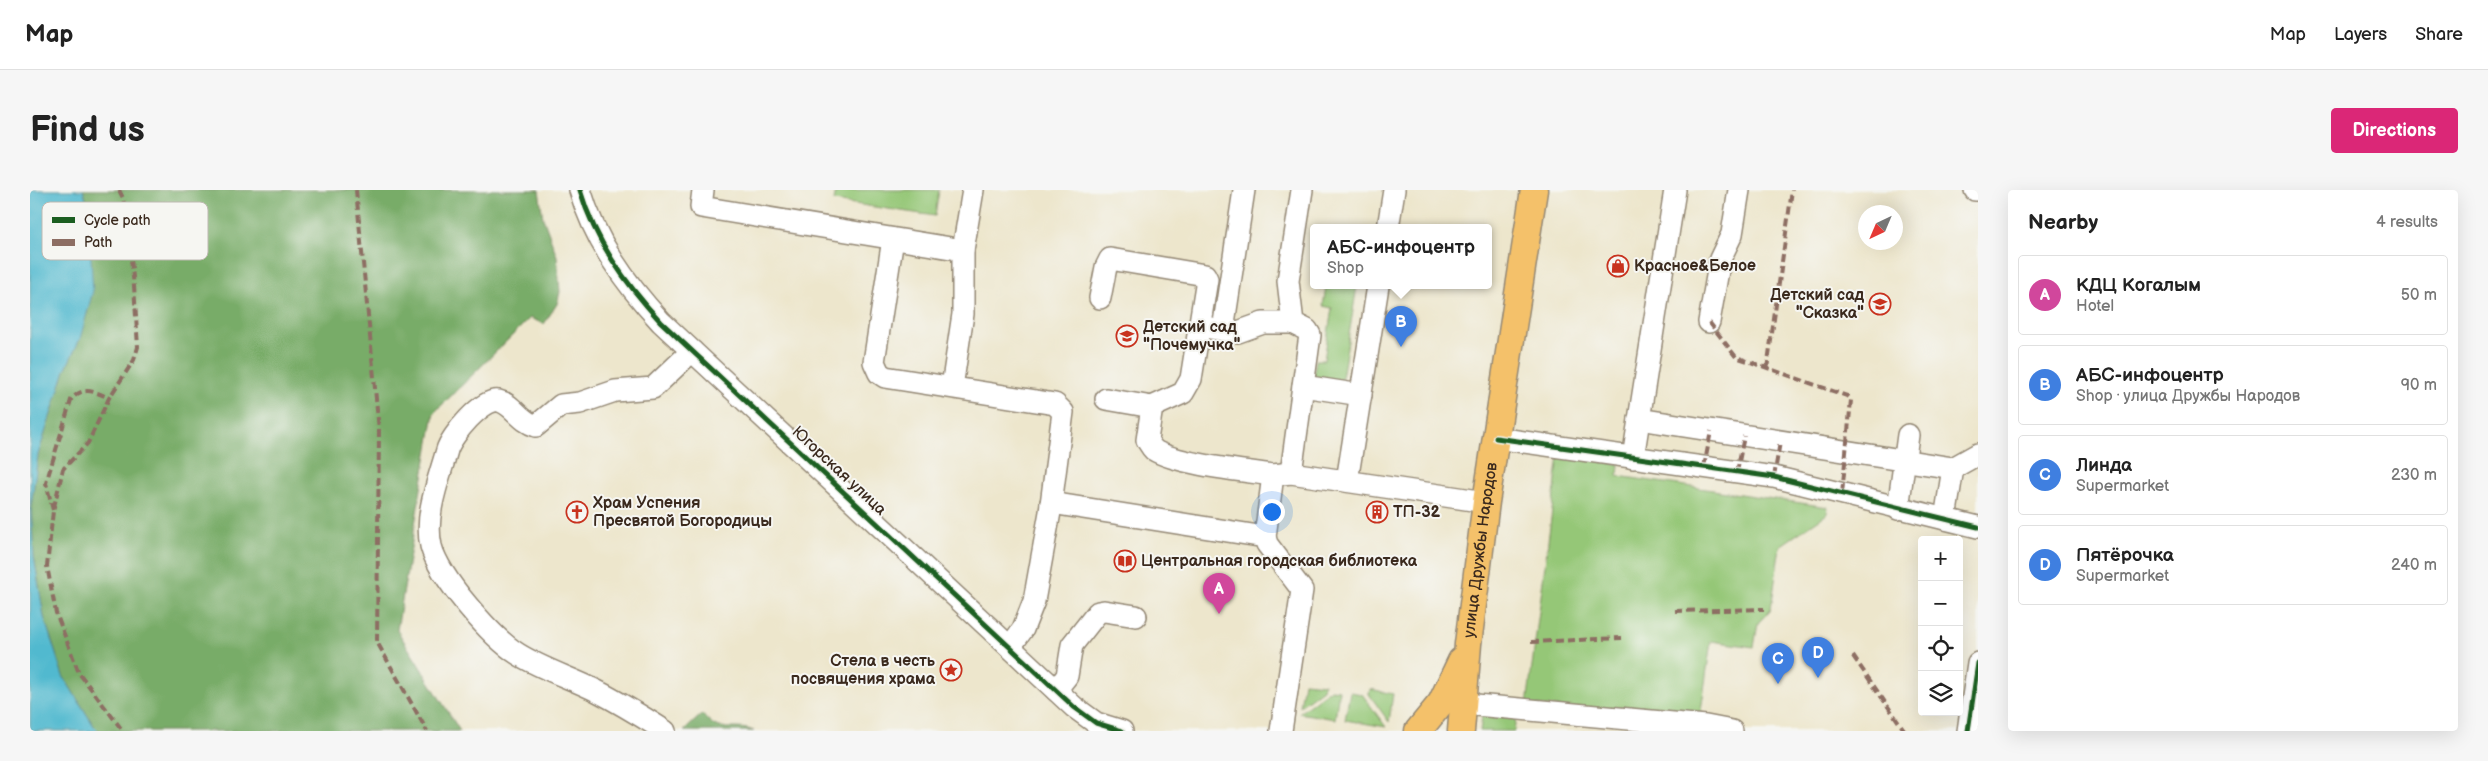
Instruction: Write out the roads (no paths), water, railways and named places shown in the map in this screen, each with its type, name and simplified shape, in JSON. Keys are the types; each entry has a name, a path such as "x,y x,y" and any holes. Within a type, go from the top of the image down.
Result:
{"main road":[{"name":"улица Дружбы Народов","path":"1461,731 1468,644 1486,502 1534,190"},
{"path":"1418,731 1432,716 1446,695 1468,644"}],"street":[{"name":"Югорская улица","path":"580,190 592,224 618,270 655,316 1056,690 1091,720 1122,731"},
{"path":"703,190 701,207 963,250"},
{"path":"952,387 963,314 963,250 974,190"},
{"path":"1223,330 1244,190"},
{"path":"1293,323 1288,281 1302,190"},
{"path":"1389,224 1394,190"},
{"path":"1633,458 1675,190"},
{"path":"1709,322 1720,259 1732,234 1739,190"},
{"path":"893,238 874,362 875,368 885,377 1059,406 1063,416 1052,498 1031,613 1010,647"},
{"path":"1100,298 1106,267 1110,259 1199,273 1207,279 1188,387 1183,393 1152,407 1106,400"},
{"path":"1347,481 1378,289"},
{"path":"1200,326 1238,332 1263,322 1293,323 1307,330 1310,335 1303,386 1266,531 1267,544 1302,590 1280,731"},
{"path":"665,731 596,691 518,654 505,644 465,602 447,577 431,546 431,518 449,442 482,406 490,401 499,401 508,405 521,419 536,426 561,405 580,403 615,390 653,388 692,351"},
{"path":"1303,386 1361,395"},
{"path":"1152,407 1147,440 1154,450 1204,464 1347,481 1486,502"},
{"path":"1639,419 1953,468 1978,454"},
{"path":"1898,508 1908,435"},
{"path":"1496,438 1774,477 1978,527"},
{"path":"1945,519 1953,468"},
{"path":"1052,498 1266,531"},
{"path":"1056,690 1067,676 1072,645 1098,612 1104,611 1136,616"},
{"path":"1968,731 1978,663"},
{"path":"1464,704 1569,723 1706,726 1732,731"}],"water":[{"path":"30,190 83,190 87,202 42,202 42,260 91,260 93,291 80,339 65,370 38,455 31,507 34,556 44,617 63,676 99,731 30,731"}],"place":[{"name":"Красное&Белое","path":"1618,266"},
{"name":"Детский сад \"Сказка\"","path":"1880,304"},
{"name":"Детский сад \"Почемучка\"","path":"1127,336"},
{"name":"АБС-инфоцентр","path":"1401,347"},
{"name":"Храм Успения Пресвятой Богородицы","path":"577,512"},
{"name":"ТП-32","path":"1377,512"},
{"name":"Центральная городская библиотека","path":"1125,561"},
{"name":"КДЦ Когалым","path":"1219,614"},
{"name":"Стела в честь посвящения храма","path":"951,670"},
{"name":"Пятёрочка","path":"1818,678"},
{"name":"Линда","path":"1778,684"}]}
